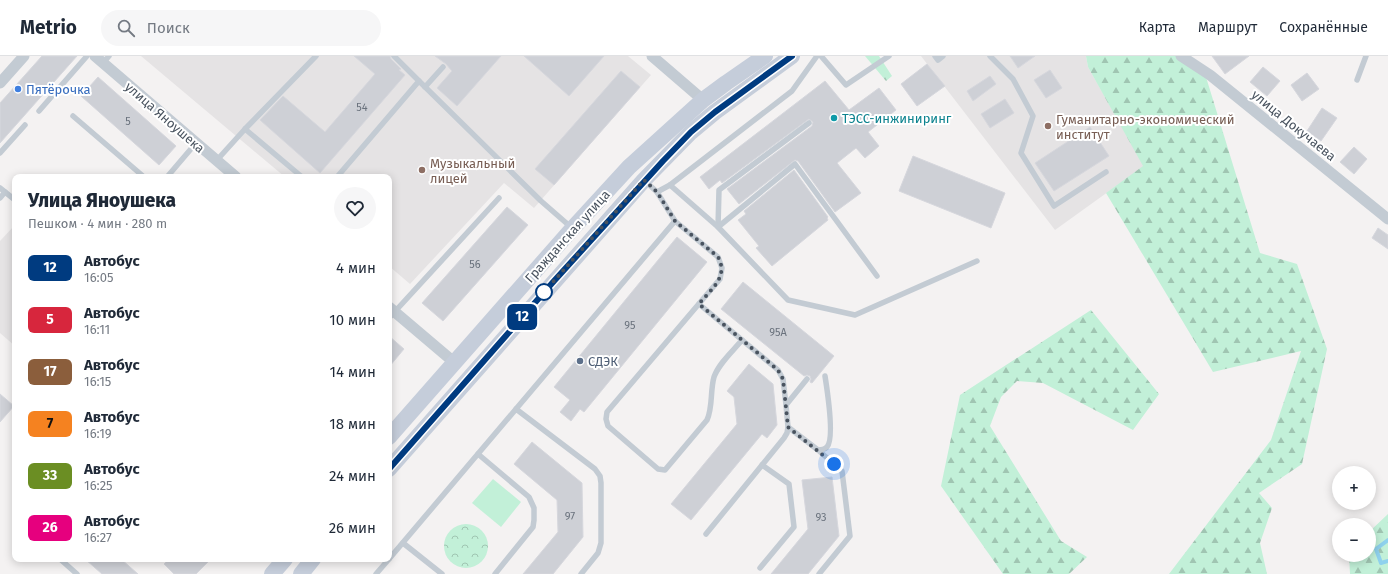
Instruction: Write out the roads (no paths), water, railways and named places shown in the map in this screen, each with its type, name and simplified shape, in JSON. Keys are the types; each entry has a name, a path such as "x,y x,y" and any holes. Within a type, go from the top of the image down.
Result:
{"main road":[{"name":"Гражданская улица","path":"392,434 572,229 629,167 703,100 765,56"},
{"name":"Гражданская улица","path":"392,466 644,180 691,132 715,112 792,56"},
{"path":"703,100 715,112"},
{"path":"455,363 471,376"},
{"path":"272,574 282,562"},
{"path":"301,574 311,562"}],"street":[{"path":"0,83 24,56"},
{"path":"652,56 703,100"},
{"name":"улица Докучаева","path":"1181,56 1210,75 1388,219"},
{"name":"улица Яноушека","path":"102,58 233,174"},
{"path":"392,313 455,363"}],"lane":[{"path":"39,111 87,56"},
{"path":"217,160 316,56"},
{"path":"394,56 541,201 572,229"},
{"path":"657,192 670,185 792,91 818,56"},
{"path":"821,56 846,85 889,56"},
{"path":"935,56 938,60 943,56"},
{"path":"990,56 1013,79 1033,116 1021,153 1054,206 1106,172"},
{"path":"1357,80 1366,56"},
{"path":"425,87 443,67"},
{"path":"340,174 419,81"},
{"path":"73,116 141,174"},
{"path":"718,227 719,190 809,123"},
{"path":"0,153 25,125"},
{"path":"245,129 298,174"},
{"path":"170,174 196,143"},
{"path":"718,227 795,164 877,276"},
{"path":"644,180 657,192 675,221 718,257 722,273 720,279 607,412 606,416 608,426 658,469 663,470 667,468 707,420 710,412 713,383 717,372 742,340"},
{"path":"670,185 718,227 788,300 855,315 977,260"},
{"path":"0,188 12,198"},
{"path":"0,198 5,192"},
{"path":"392,311 499,198"},
{"path":"392,556 675,221"},
{"path":"699,304 780,373 783,379 788,427 786,436 706,534"},
{"path":"818,450 825,449 828,446 830,433 825,376"},
{"path":"786,405 808,379"},
{"path":"516,409 595,469 600,476 601,543 598,553 581,574"},
{"path":"788,427 842,471 850,536 819,574"},
{"path":"478,454 529,497 534,508 533,528 495,574"},
{"path":"760,568 794,527 790,484 762,465"},
{"path":"403,543 442,574"},
{"path":"63,562 77,574"},
{"path":"376,574 386,562"}],"waterway":[{"path":"1388,540 1376,549 1381,563 1388,561"}],"place":[{"name":"Пятёрочка","path":"18,89"},
{"name":"ТЭСС-инжиниринг","path":"834,118"},
{"name":"Гуманитарно-экономический институт","path":"1048,126"},
{"name":"Музыкальный лицей","path":"422,170"},
{"name":"СДЭК","path":"580,361"}]}
